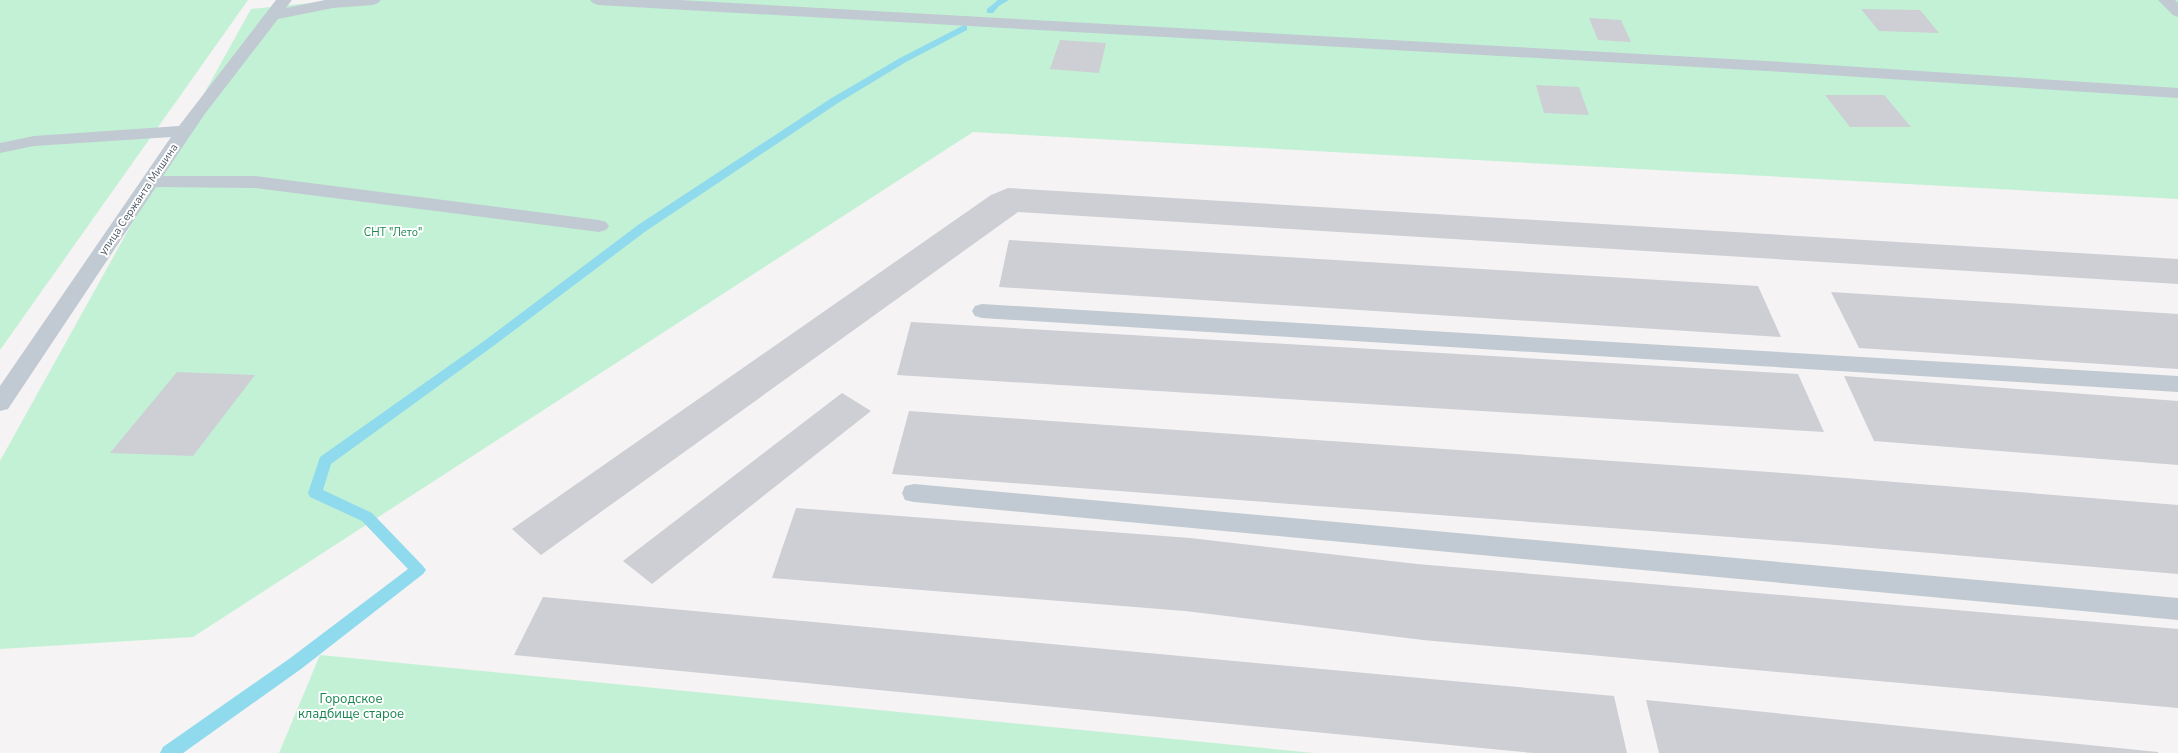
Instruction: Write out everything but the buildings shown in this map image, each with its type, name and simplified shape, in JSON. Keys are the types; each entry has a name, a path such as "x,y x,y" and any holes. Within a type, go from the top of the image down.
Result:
{"street":[{"name":"улица Сержанта Мишина","path":"0,403 184,131 284,0"},
{"path":"272,15 333,3 373,0"},
{"path":"598,0 1776,66 2178,93"},
{"path":"2166,0 2178,12"},
{"path":"0,148 34,140 184,131"},
{"path":"150,181 255,182 599,226"},
{"path":"982,310 2178,384"},
{"path":"914,493 2178,609"}],"green space":[{"path":"0,0 248,0 0,350"},
{"name":"СНТ \"Лето\"","path":"339,0 2178,0 2178,199 973,132 193,637 0,649 0,461 251,9"},
{"name":"Городское кладбище старое","path":"320,655 1314,753 279,753"}],"waterway":[{"path":"990,11 996,4 1005,0"},
{"path":"169,753 295,664 418,570 367,517 315,493 325,461 488,344 642,228 834,101 903,60 964,28"}]}
